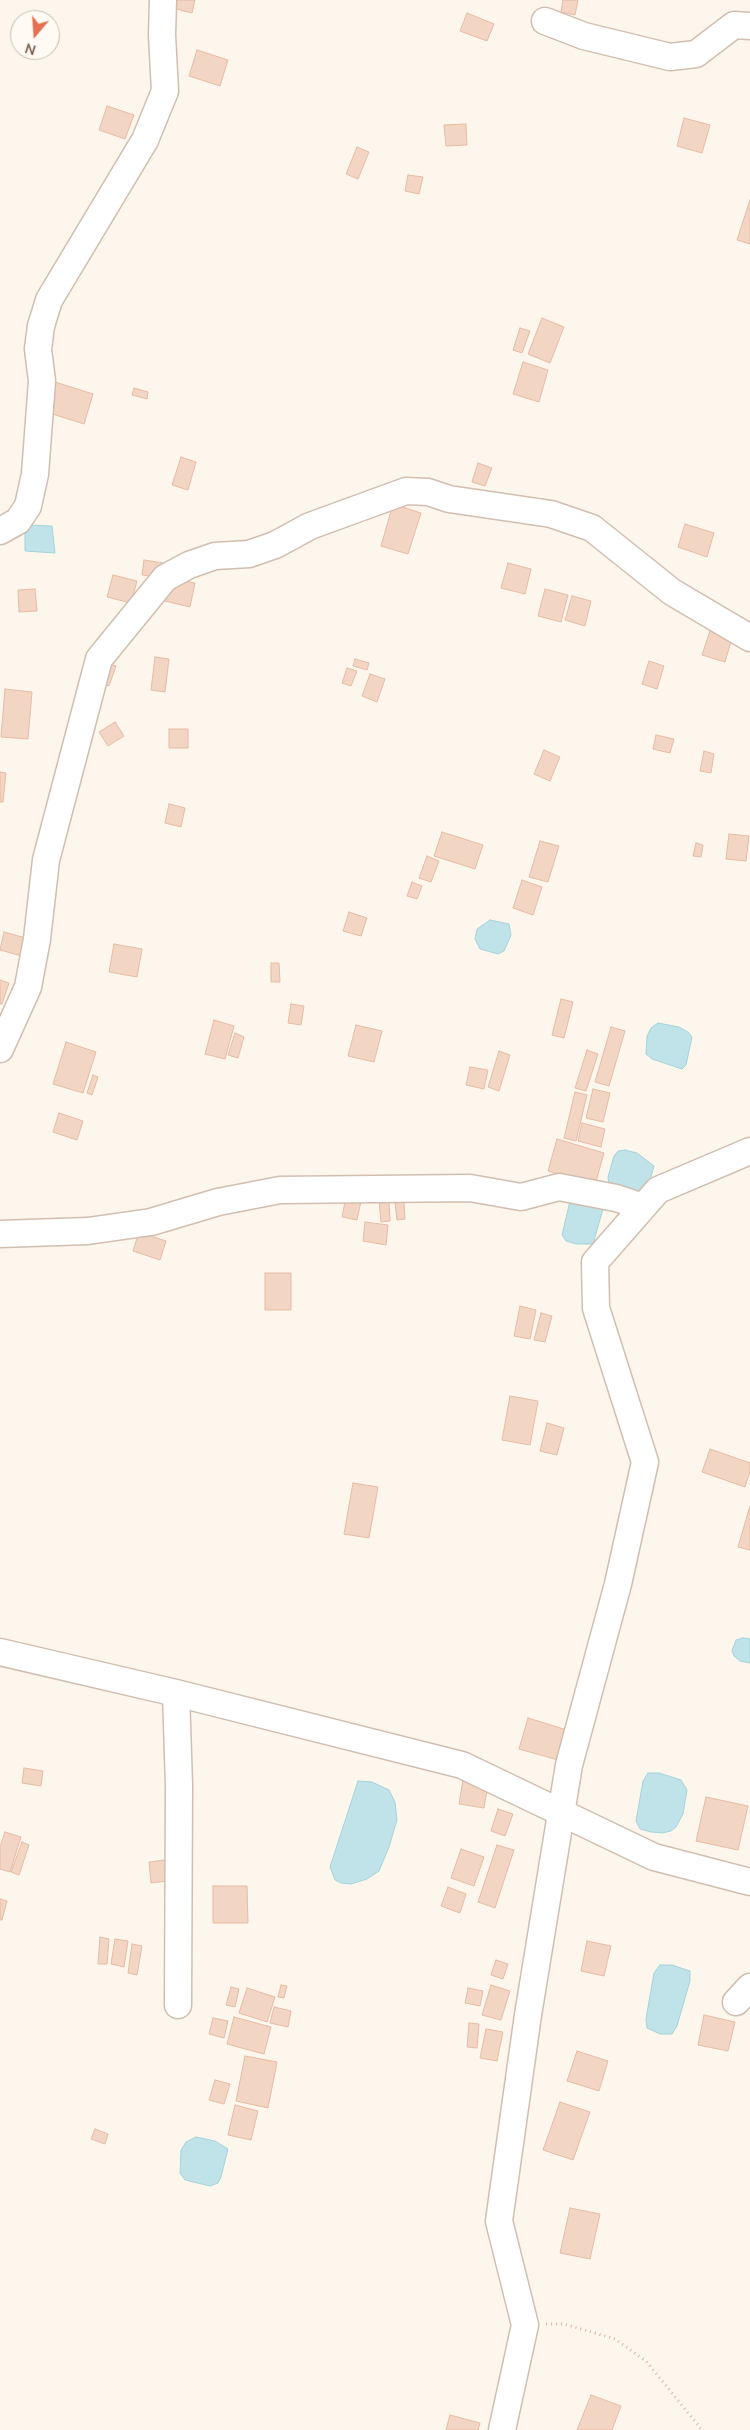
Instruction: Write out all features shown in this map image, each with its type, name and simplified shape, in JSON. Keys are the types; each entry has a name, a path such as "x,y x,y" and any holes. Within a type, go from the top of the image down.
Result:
{"street":[{"path":"0,531 18,521 28,506 30,498 35,474 42,381 38,349 41,326 49,300 145,140 165,91 162,35 163,0"},
{"path":"545,21 584,36 670,57 696,54 734,25 750,26"},
{"path":"0,1049 28,987 37,940 46,860 98,659 165,578 189,565 215,556 248,554 275,545 310,526 406,490 428,492 449,499 551,514 592,528 672,592 750,638"},
{"path":"502,2430 525,2325 499,2221 528,2015 569,1765 618,1584 645,1462 596,1308 595,1262 658,1190 750,1151"},
{"path":"0,1234 88,1231 151,1222 218,1202 280,1190 470,1188 521,1197 559,1187 616,1198 643,1207"},
{"path":"0,1652 176,1693 462,1765 654,1857 750,1882"},
{"path":"176,1693 180,1786 178,2005"}],"path":[{"path":"525,2325 564,2324 615,2339 646,2361 702,2430"}],"water":[{"path":"25,525 52,526 55,553 25,551"},
{"path":"490,920 509,924 511,935 504,951 498,954 480,949 475,939 477,929"},
{"path":"658,1023 679,1027 688,1032 692,1037 686,1065 682,1069 652,1059 646,1054 647,1036 651,1028"},
{"path":"625,1150 637,1153 654,1166 647,1191 643,1195 609,1185 608,1177 614,1156 618,1151"},
{"path":"571,1197 605,1202 593,1244 576,1244 566,1241 562,1235"},
{"path":"750,1639 750,1663 740,1661 734,1656 732,1651 736,1640"},
{"path":"648,1773 659,1773 681,1780 687,1790 683,1814 676,1827 671,1831 662,1833 640,1829 636,1821 643,1781"},
{"path":"358,1781 372,1782 389,1790 395,1802 397,1820 379,1871 367,1879 351,1884 341,1883 335,1880 330,1867"},
{"path":"660,1965 672,1965 690,1971 690,1981 677,2026 672,2034 660,2034 647,2028 646,2019 654,1973"},
{"path":"196,2137 215,2141 228,2149 218,2183 210,2186 185,2180 180,2173 181,2150 186,2142"}],"building":[{"path":"167,0 195,0 192,13 165,6"},
{"path":"563,0 578,0 575,15 561,12"},
{"path":"467,13 494,24 487,41 460,31"},
{"path":"197,50 228,60 220,86 189,76"},
{"path":"107,106 134,115 125,139 99,130"},
{"path":"684,118 710,125 702,153 677,146"},
{"path":"466,124 467,145 446,146 444,125"},
{"path":"357,147 369,152 358,179 346,174"},
{"path":"408,175 423,177 419,194 405,191"},
{"path":"750,200 750,244 737,240"},
{"path":"542,318 564,327 550,363 528,354"},
{"path":"520,328 530,331 522,353 513,350"},
{"path":"523,362 548,370 539,402 513,394"},
{"path":"52,381 93,394 84,424 43,411"},
{"path":"134,388 148,392 147,399 132,395"},
{"path":"181,457 196,462 188,490 172,485"},
{"path":"478,463 492,468 485,486 472,482"},
{"path":"393,504 421,513 408,554 381,546"},
{"path":"685,524 714,533 707,557 678,547"},
{"path":"144,560 163,563 161,577 142,575"},
{"path":"508,563 531,569 525,594 501,588"},
{"path":"113,575 137,581 131,603 107,597"},
{"path":"170,578 195,583 190,607 165,601"},
{"path":"35,589 37,611 19,612 18,590"},
{"path":"545,589 568,595 561,622 538,616"},
{"path":"572,596 591,601 585,626 565,620"},
{"path":"711,628 733,635 725,662 702,655"},
{"path":"155,657 169,659 165,692 151,690"},
{"path":"355,659 369,663 367,670 353,666"},
{"path":"649,661 664,666 657,689 642,684"},
{"path":"103,662 116,666 109,686 97,682"},
{"path":"347,668 357,671 351,686 342,683"},
{"path":"370,674 385,679 377,702 362,696"},
{"path":"5,689 32,692 28,739 1,737"},
{"path":"115,722 124,736 108,746 99,732"},
{"path":"169,729 188,729 188,748 169,748"},
{"path":"656,735 674,739 670,753 653,749"},
{"path":"544,750 560,757 550,781 534,774"},
{"path":"704,751 714,754 711,773 700,771"},
{"path":"0,772 6,773 3,802 0,802"},
{"path":"169,804 185,808 181,827 165,823"},
{"path":"442,832 483,845 475,869 434,856"},
{"path":"729,834 749,836 746,861 726,859"},
{"path":"540,841 559,846 548,882 529,877"},
{"path":"696,843 703,845 701,857 693,856"},
{"path":"427,856 439,861 431,882 419,878"},
{"path":"522,880 542,887 533,915 513,908"},
{"path":"412,882 422,886 417,899 407,896"},
{"path":"349,912 367,918 361,936 343,931"},
{"path":"4,932 26,938 22,956 0,950"},
{"path":"114,944 142,949 137,977 109,972"},
{"path":"271,963 279,963 280,982 271,982"},
{"path":"0,980 9,983 2,1004 0,1004"},
{"path":"561,999 573,1002 564,1038 552,1035"},
{"path":"291,1004 304,1006 301,1025 288,1023"},
{"path":"214,1020 234,1026 225,1059 205,1054"},
{"path":"356,1025 382,1031 374,1062 348,1056"},
{"path":"611,1027 625,1031 609,1086 595,1082"},
{"path":"235,1033 244,1037 238,1058 228,1055"},
{"path":"66,1042 96,1052 83,1093 53,1084"},
{"path":"587,1050 598,1054 586,1091 575,1088"},
{"path":"499,1051 510,1055 499,1091 488,1087"},
{"path":"470,1067 488,1070 484,1089 466,1085"},
{"path":"93,1075 98,1077 92,1095 87,1093"},
{"path":"593,1089 610,1093 603,1122 586,1118"},
{"path":"575,1092 587,1095 576,1141 564,1138"},
{"path":"59,1113 83,1121 77,1140 53,1132"},
{"path":"582,1123 605,1129 601,1147 578,1141"},
{"path":"557,1139 604,1153 595,1185 548,1171"},
{"path":"346,1197 361,1201 357,1220 342,1217"},
{"path":"389,1199 390,1221 381,1222 379,1200"},
{"path":"404,1202 405,1219 397,1220 395,1203"},
{"path":"365,1222 388,1225 386,1245 363,1241"},
{"path":"139,1232 166,1241 160,1260 133,1251"},
{"path":"265,1273 291,1273 291,1310 265,1310"},
{"path":"520,1306 536,1310 530,1339 514,1336"},
{"path":"541,1313 552,1316 545,1342 534,1340"},
{"path":"510,1396 538,1401 530,1445 502,1440"},
{"path":"547,1423 564,1428 557,1455 540,1451"},
{"path":"710,1449 750,1463 750,1471 745,1487 702,1472"},
{"path":"353,1483 378,1487 369,1538 344,1534"},
{"path":"750,1506 750,1550 738,1547"},
{"path":"528,1718 567,1730 558,1760 519,1749"},
{"path":"24,1768 43,1771 41,1786 22,1783"},
{"path":"463,1780 488,1784 484,1808 459,1804"},
{"path":"706,1797 748,1806 738,1850 696,1841"},
{"path":"498,1809 513,1814 505,1836 491,1831"},
{"path":"5,1832 21,1837 10,1872 0,1869 0,1847"},
{"path":"22,1842 29,1845 19,1875 11,1872"},
{"path":"497,1845 514,1850 495,1908 478,1902"},
{"path":"461,1849 484,1857 474,1886 451,1878"},
{"path":"165,1860 167,1881 151,1883 149,1862"},
{"path":"213,1886 247,1886 248,1923 213,1923"},
{"path":"448,1887 466,1894 460,1913 441,1906"},
{"path":"0,1899 7,1901 2,1920 0,1920"},
{"path":"100,1937 109,1939 107,1964 98,1964"},
{"path":"115,1939 128,1941 124,1967 111,1964"},
{"path":"587,1941 611,1946 604,1976 581,1971"},
{"path":"132,1944 142,1946 137,1975 128,1973"},
{"path":"496,1960 508,1964 503,1979 491,1975"},
{"path":"281,1985 287,1986 284,1998 278,1997"},
{"path":"491,1985 510,1991 501,2020 482,2015"},
{"path":"231,1987 239,1989 235,2007 226,2005"},
{"path":"247,1988 275,1997 267,2022 239,2013"},
{"path":"468,1988 483,1991 480,2006 465,2003"},
{"path":"274,2007 291,2011 288,2027 270,2023"},
{"path":"704,2015 735,2022 728,2051 698,2045"},
{"path":"234,2017 271,2027 264,2054 227,2044"},
{"path":"213,2018 228,2021 224,2038 209,2034"},
{"path":"469,2023 479,2024 477,2048 467,2047"},
{"path":"486,2029 503,2032 497,2061 480,2058"},
{"path":"577,2051 608,2061 599,2091 567,2081"},
{"path":"245,2056 277,2062 268,2108 236,2101"},
{"path":"215,2080 230,2084 224,2104 209,2100"},
{"path":"560,2102 590,2112 573,2160 543,2150"},
{"path":"235,2105 258,2111 251,2140 228,2135"},
{"path":"95,2129 108,2134 105,2144 91,2139"},
{"path":"570,2208 600,2214 590,2259 560,2253"},
{"path":"591,2395 621,2406 612,2430 577,2430"},
{"path":"450,2415 480,2423 478,2430 446,2430"}]}
